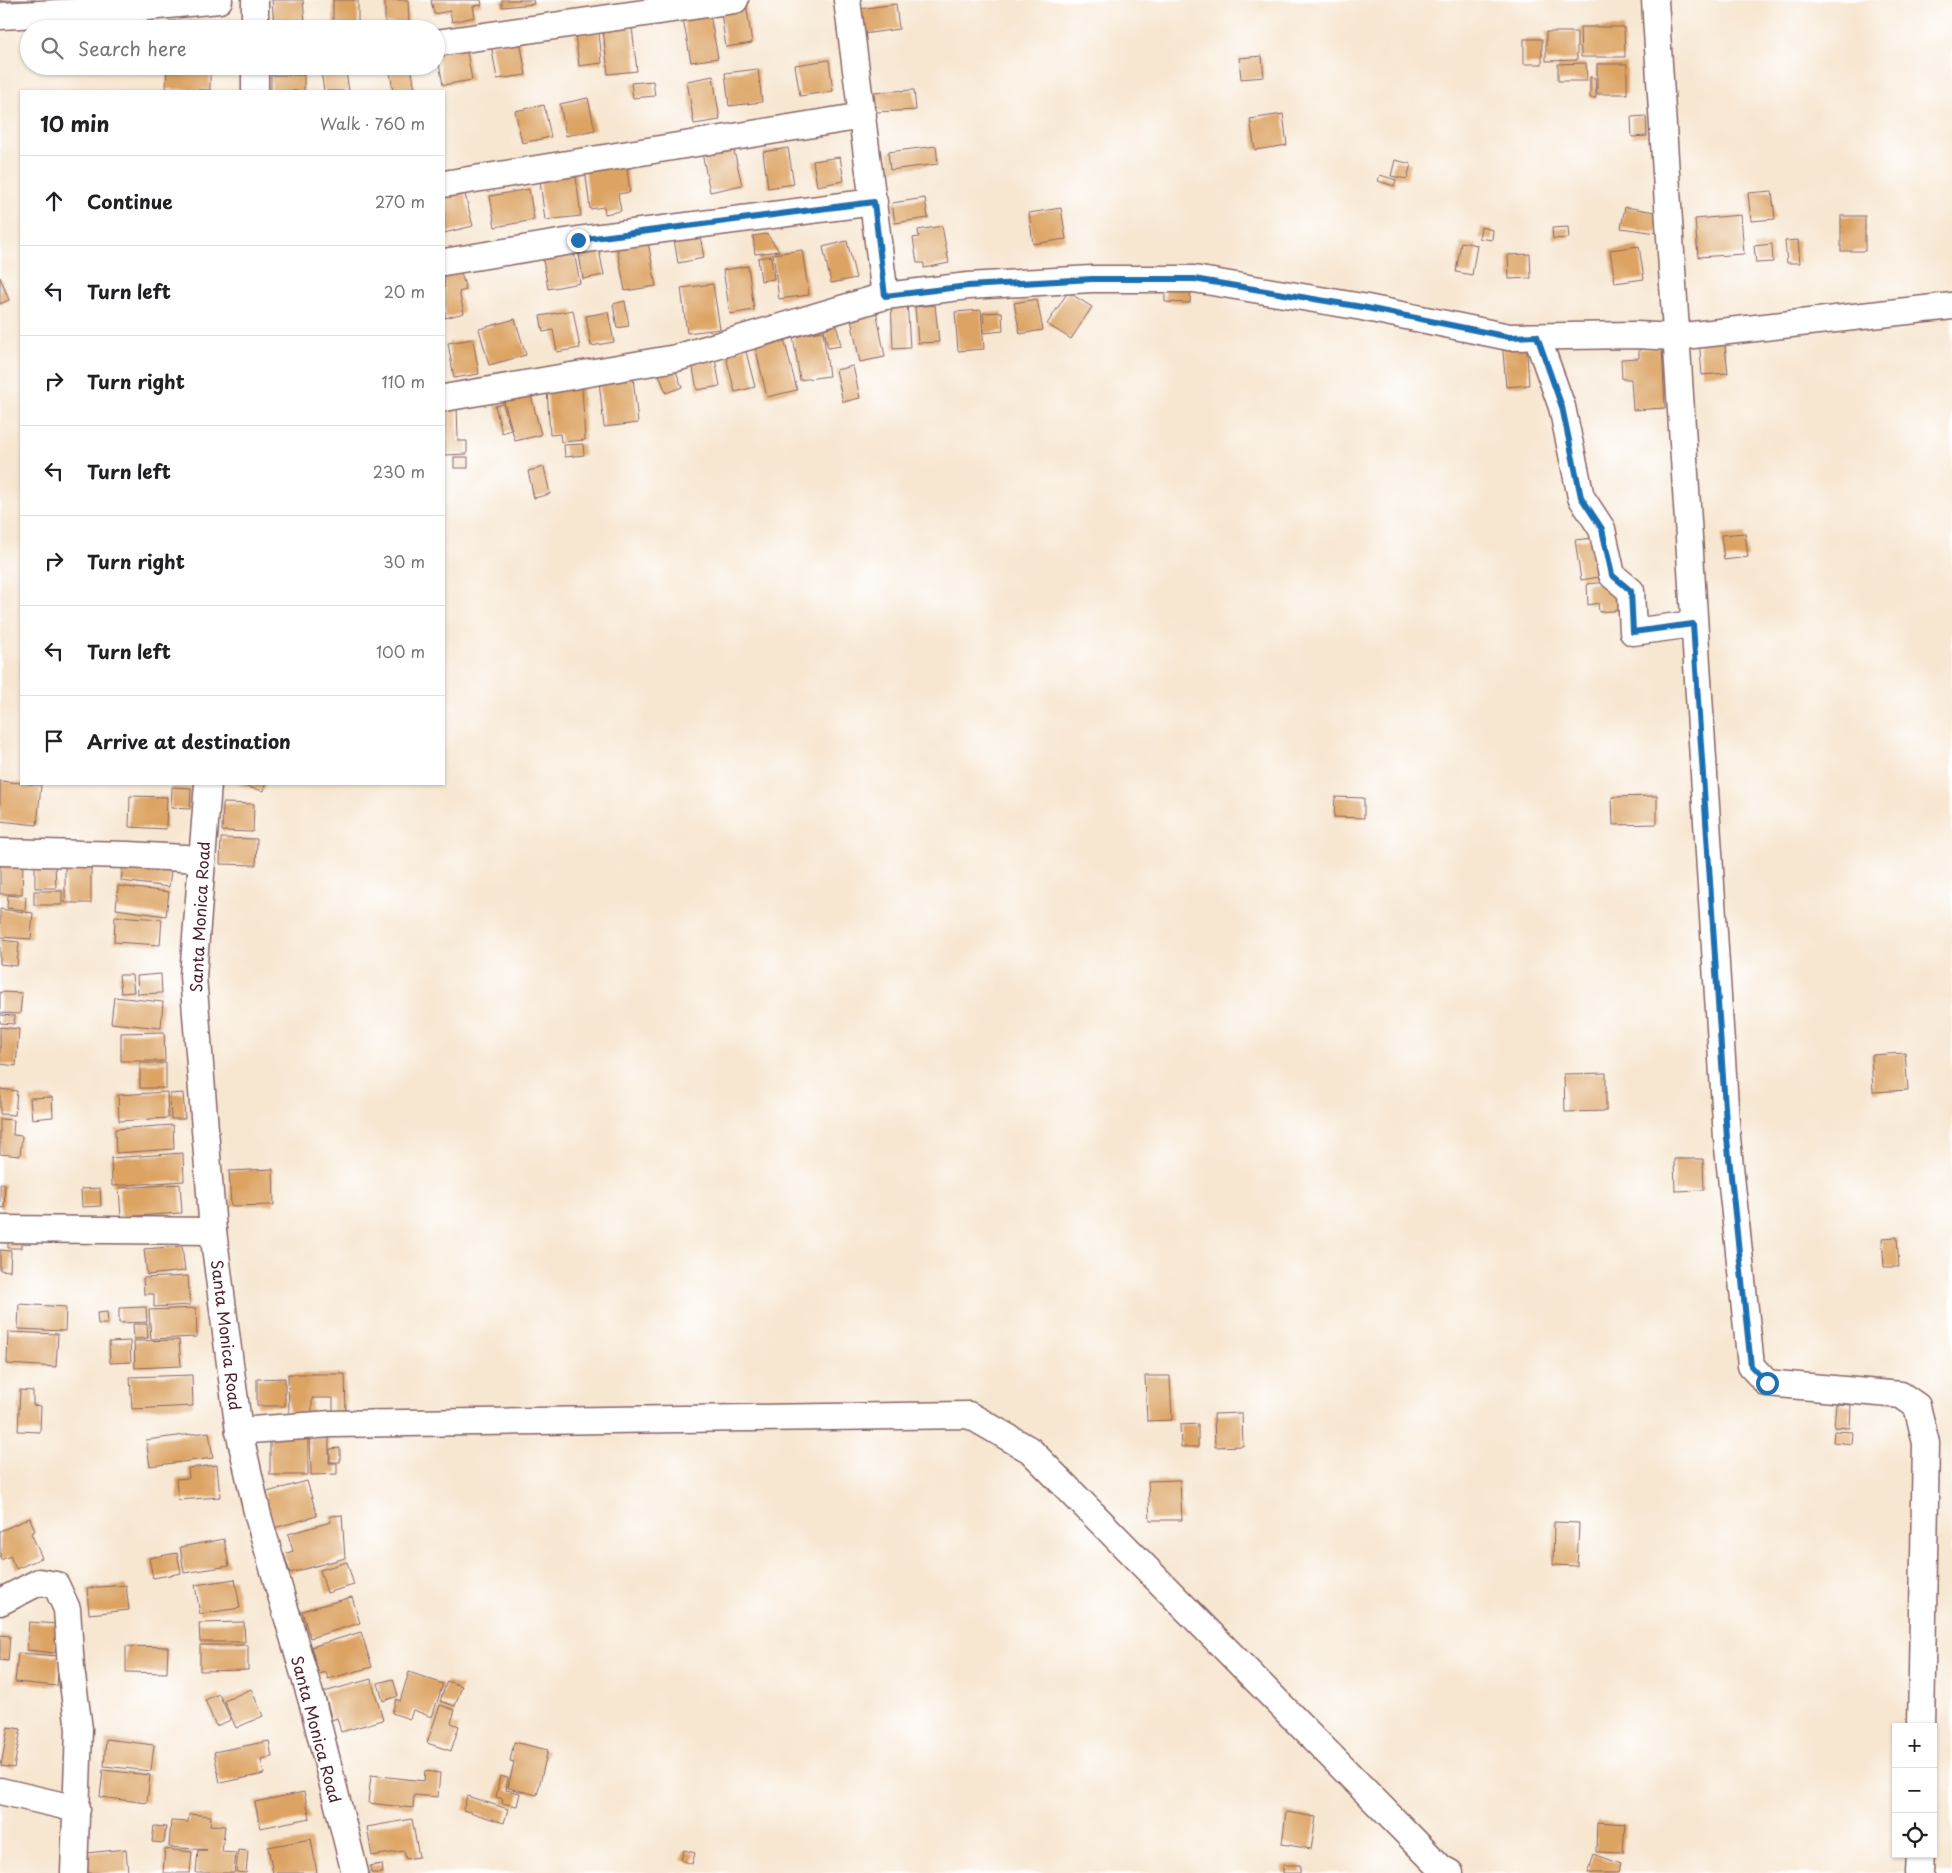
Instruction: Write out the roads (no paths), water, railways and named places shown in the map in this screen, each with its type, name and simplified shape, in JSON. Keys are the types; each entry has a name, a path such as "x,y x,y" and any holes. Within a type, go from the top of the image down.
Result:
{"street":[{"path":"0,16 117,5 219,0"},
{"path":"255,0 255,20"},
{"path":"445,42 735,0"},
{"path":"847,0 885,296"},
{"path":"1655,0 1727,1138 1751,1366 1767,1383 1901,1395 1916,1406 1926,1443 1922,1723"},
{"path":"255,75 255,90"},
{"path":"445,184 863,116"},
{"path":"445,262 578,240 874,202"},
{"path":"445,398 676,358 885,296 968,286 1092,279 1194,279 1362,307 1509,337 1636,335 1675,337 1952,306"},
{"path":"1537,336 1562,407 1581,497 1602,529 1612,575 1631,591 1633,632 1693,624"},
{"name":"Santa Monica Road","path":"208,785 193,976 214,1231 239,1431 258,1516 313,1705 355,1873"},
{"path":"0,852 130,854 202,859"},
{"path":"0,1229 214,1231"},
{"path":"239,1431 340,1424 970,1415 1030,1450 1442,1868 1450,1873"},
{"path":"0,1602 39,1582 56,1585 68,1609 71,1668 79,1729 74,1873"},
{"path":"0,1791 77,1808"},
{"path":"1919,1873 1920,1858"}]}
